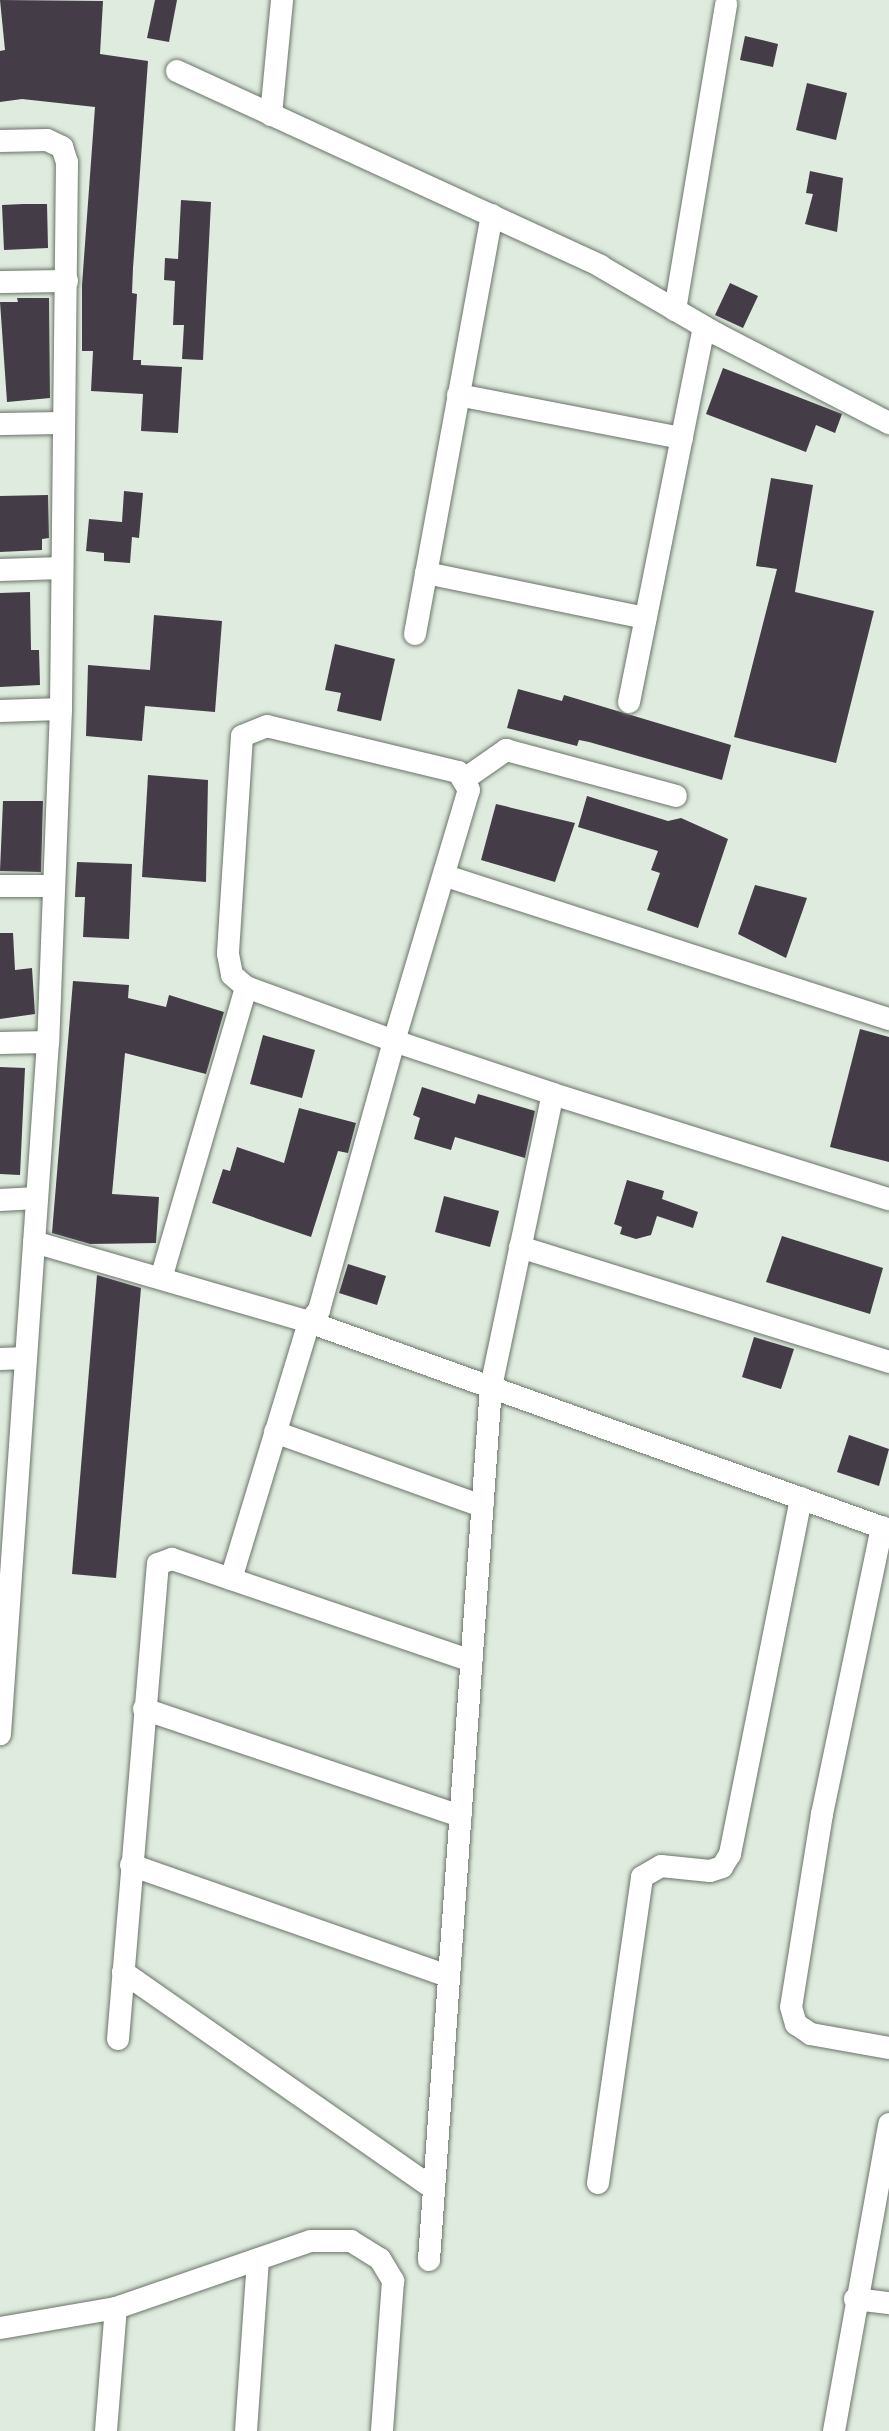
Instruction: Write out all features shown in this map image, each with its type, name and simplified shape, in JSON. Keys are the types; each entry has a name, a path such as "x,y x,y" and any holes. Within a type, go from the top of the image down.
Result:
{"street":[{"path":"271,115 282,0"},
{"path":"675,310 726,4"},
{"path":"177,71 600,266 704,327 889,423"},
{"path":"0,141 47,140 62,147 67,162 61,709 48,1042 26,1358 8,1512 0,1734"},
{"path":"415,634 492,215"},
{"path":"0,282 67,281"},
{"path":"629,702 704,327"},
{"path":"458,395 682,438"},
{"path":"0,424 62,423"},
{"path":"0,570 62,568"},
{"path":"426,573 645,618"},
{"path":"0,711 61,709"},
{"path":"231,1579 309,1322 319,1310 394,1041 446,876 469,790 466,778 458,772 267,726 242,736 228,954 232,975 246,987 394,1041 553,1094 889,1199"},
{"path":"466,778 506,750 676,796"},
{"path":"446,876 889,1019"},
{"path":"0,886 54,886"},
{"path":"162,1275 246,987"},
{"path":"0,1043 48,1042"},
{"path":"429,2260 491,1387 553,1094"},
{"path":"0,1200 37,1198"},
{"path":"34,1242 162,1275 309,1322 885,1529 822,1814 791,2007 796,2024 811,2034 889,2048"},
{"path":"520,1247 889,1362"},
{"path":"0,1359 26,1358"},
{"path":"275,1432 482,1506"},
{"path":"598,2183 642,1877 661,1866 710,1871 722,1867 730,1854 801,1498"},
{"path":"118,2039 155,1568 172,1559 471,1661"},
{"path":"144,1709 460,1816"},
{"path":"131,1865 448,1976"},
{"path":"123,1972 433,2188"},
{"path":"834,2431 855,2299 889,2124"},
{"path":"0,2328 116,2308 258,2259 337,2239 351,2241 389,2269 393,2281 382,2431"},
{"path":"246,2431 258,2259"},
{"path":"855,2299 889,2303"},
{"path":"106,2431 116,2308"}],"building":[{"path":"0,0 103,1 100,54 148,61 133,268 132,293 137,294 133,360 141,360 141,365 182,367 178,433 141,431 143,394 91,391 93,351 82,351 82,285 95,107 22,99 0,102 0,51 5,50"},
{"path":"155,0 177,0 169,42 147,38"},
{"path":"745,36 778,44 773,67 740,60"},
{"path":"807,83 847,93 836,140 796,130"},
{"path":"810,171 843,178 837,232 805,224 813,194 806,193"},
{"path":"181,200 211,202 203,360 182,359 184,325 173,325 175,281 164,280 165,258 178,259"},
{"path":"47,204 48,248 4,250 2,205"},
{"path":"730,283 758,296 743,328 715,315"},
{"path":"17,298 49,298 50,398 7,402 0,302 18,302"},
{"path":"723,368 842,414 835,433 816,425 806,452 706,414"},
{"path":"771,478 813,485 795,592 874,611 836,763 734,737 777,569 756,566"},
{"path":"124,491 143,493 139,538 132,537 130,563 104,561 104,553 86,551 89,519 122,522"},
{"path":"48,495 49,538 42,539 42,550 0,552 0,496"},
{"path":"30,592 31,650 39,650 40,685 0,687 0,593"},
{"path":"154,615 222,621 215,712 145,706 142,741 86,736 88,665 150,670"},
{"path":"335,644 395,659 381,721 337,711 341,693 325,690"},
{"path":"518,689 562,701 564,695 731,745 722,780 589,742 579,740 577,746 507,728"},
{"path":"148,775 208,780 206,882 142,877"},
{"path":"587,796 668,821 681,818 728,839 698,928 647,910 660,873 651,870 658,851 578,827"},
{"path":"3,801 43,801 41,872 0,871"},
{"path":"496,804 575,823 555,882 481,860"},
{"path":"77,862 132,864 129,939 83,937 85,897 75,897"},
{"path":"755,885 807,898 786,958 738,934"},
{"path":"0,933 13,933 15,970 32,968 35,1014 0,1019"},
{"path":"73,981 129,985 128,998 166,1007 169,995 224,1012 206,1074 125,1053 112,1194 159,1197 156,1243 90,1244 52,1233"},
{"path":"860,1029 889,1037 889,1162 830,1147"},
{"path":"263,1035 315,1050 302,1098 250,1084"},
{"path":"0,1067 25,1068 20,1175 0,1174"},
{"path":"422,1087 475,1104 478,1094 535,1111 525,1158 455,1137 451,1150 414,1139 420,1118 413,1115"},
{"path":"299,1108 356,1123 348,1153 338,1151 311,1237 212,1203 223,1169 230,1171 237,1147 284,1163"},
{"path":"627,1180 664,1191 662,1199 698,1212 693,1228 657,1216 651,1235 636,1239 620,1234 622,1227 614,1224"},
{"path":"444,1196 499,1211 490,1247 435,1232"},
{"path":"782,1236 883,1268 870,1314 766,1282"},
{"path":"348,1264 386,1276 377,1305 339,1293"},
{"path":"97,1275 141,1288 116,1578 72,1574"},
{"path":"754,1337 794,1349 781,1389 742,1377"},
{"path":"849,1435 889,1449 879,1486 837,1472"}]}
